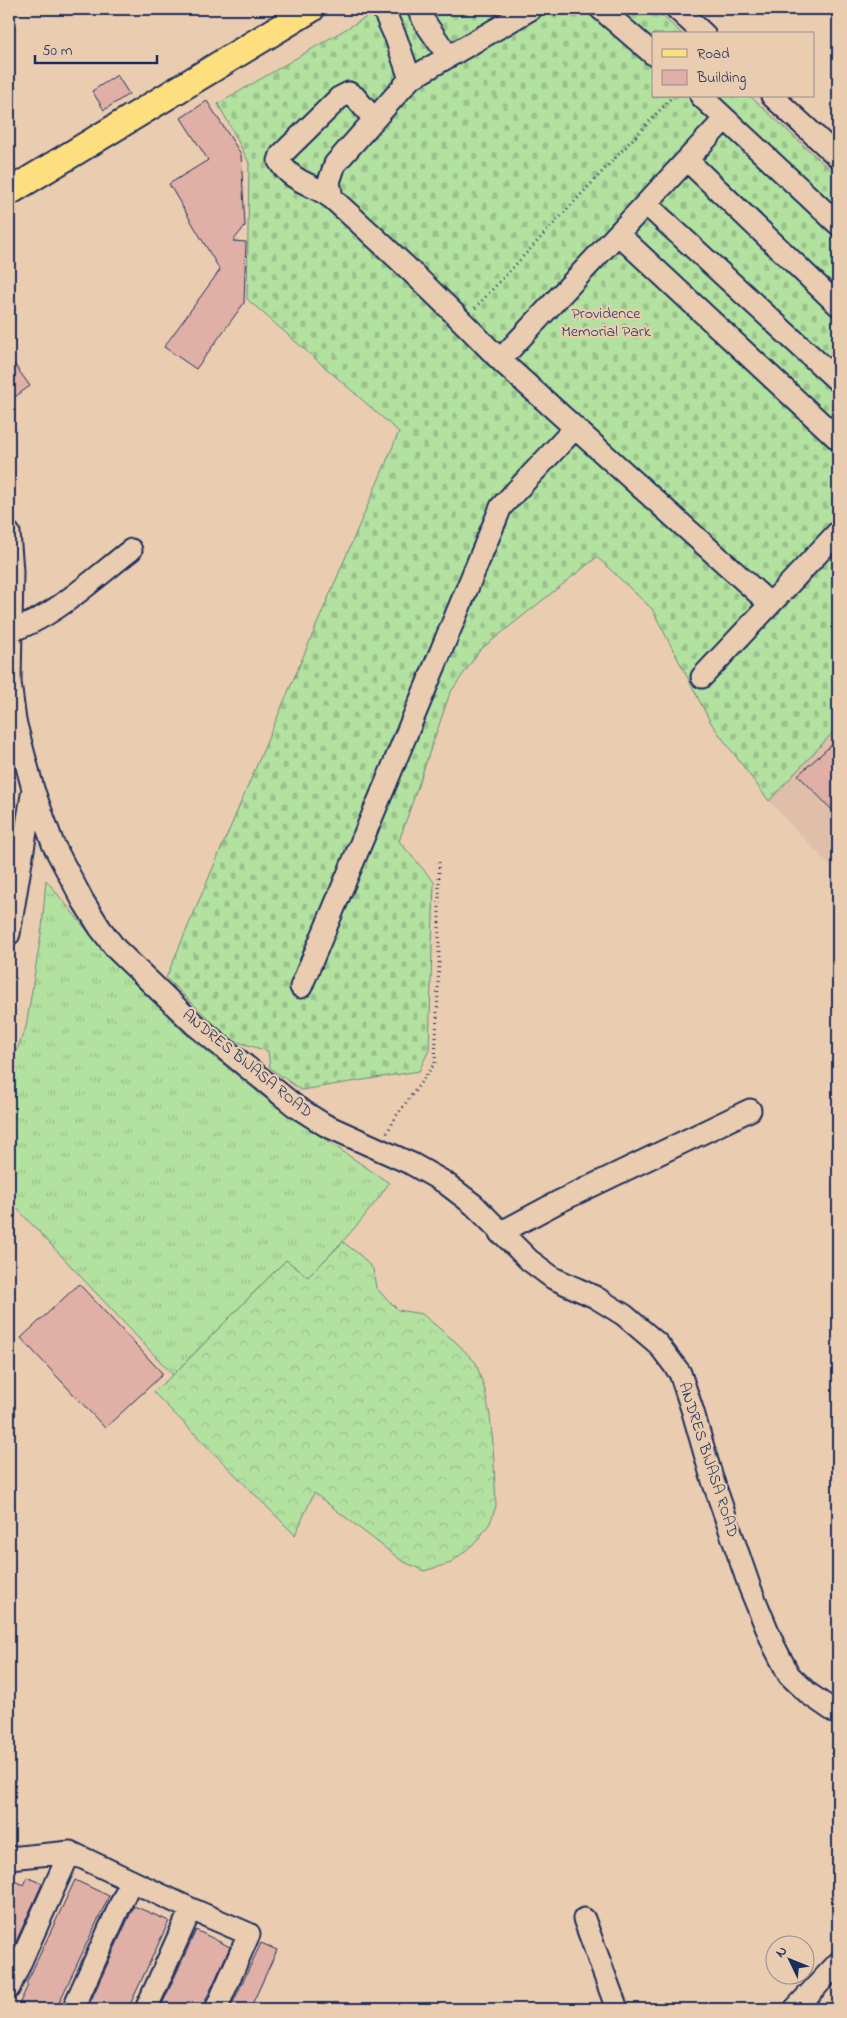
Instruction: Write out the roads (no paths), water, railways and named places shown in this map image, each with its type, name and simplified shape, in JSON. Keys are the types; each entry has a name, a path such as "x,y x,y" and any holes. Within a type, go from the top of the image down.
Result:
{"main road":[{"path":"9,192 311,9"}],"street":[{"path":"383,9 396,38 410,79"},
{"path":"418,9 448,56"},
{"path":"332,198 329,182 335,164 410,79 531,9"},
{"path":"601,9 652,53"},
{"path":"677,9 702,32"},
{"path":"374,120 355,97 349,93 339,98 281,155 279,161 285,171 300,182 332,198 500,360 770,604"},
{"path":"703,98 724,120 838,224"},
{"path":"774,98 838,157"},
{"path":"500,360 724,120"},
{"path":"687,160 838,305"},
{"path":"646,204 838,381"},
{"path":"618,234 838,439"},
{"path":"301,987 501,507 575,428"},
{"path":"702,677 838,532"},
{"name":"ANDRES BIJASA ROAD","path":"9,534 12,572 10,682 15,721 33,789 53,844 83,901 116,949 194,1024 295,1106 325,1125 412,1164 444,1182 474,1206 529,1260 553,1278 595,1297 624,1316 658,1344 680,1373 694,1412 711,1475 750,1588 774,1646 789,1675 808,1694 836,1709"},
{"path":"12,630 28,626 48,614 131,550"},
{"path":"9,934 33,789"},
{"path":"500,1233 567,1197 750,1110"},
{"path":"9,1988 70,1852"},
{"path":"9,1858 70,1852 191,1910 249,1934 216,2009"},
{"path":"72,2009 131,1881"},
{"path":"146,2009 191,1910"},
{"path":"584,1919 617,2009"},
{"path":"795,2009 838,1963"}],"park label":[{"name":"Providence Memorial Park","path":"606,323"}]}
